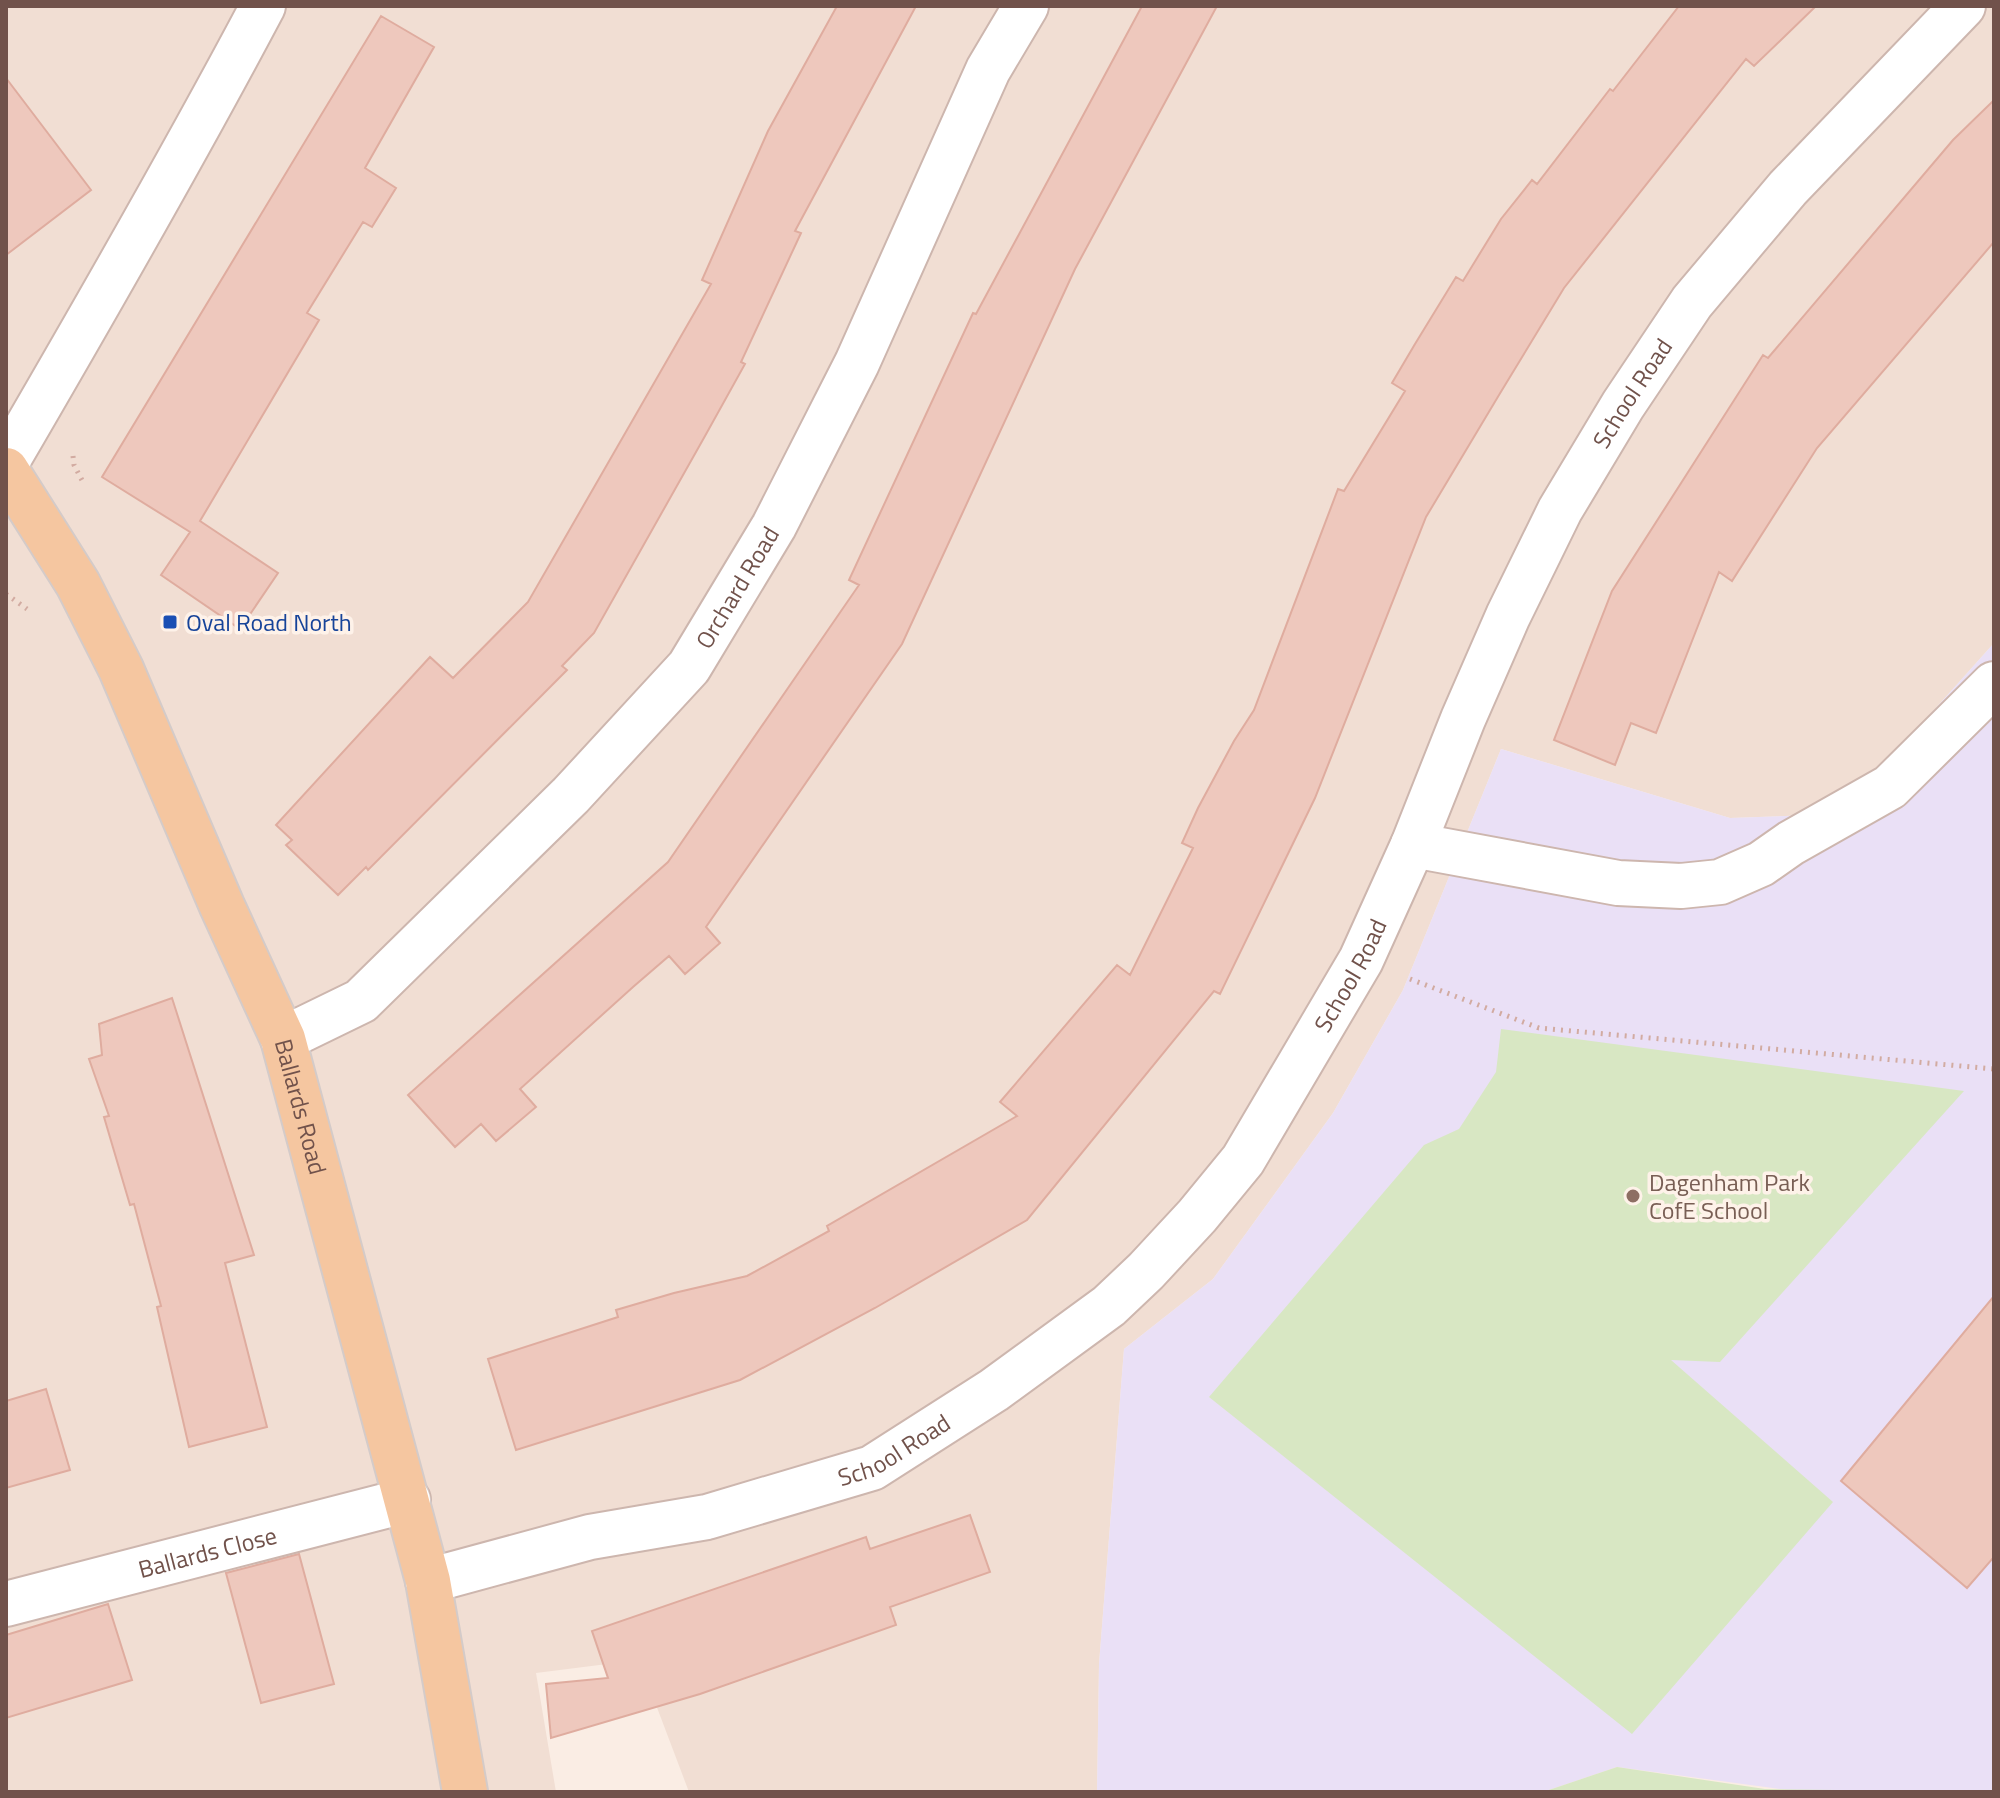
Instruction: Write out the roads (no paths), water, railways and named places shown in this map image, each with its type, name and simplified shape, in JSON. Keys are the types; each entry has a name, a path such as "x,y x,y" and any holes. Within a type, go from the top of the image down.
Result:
{"main road":[{"name":"Ballards Road","path":"6,470 78,584 121,669 222,906 283,1039 428,1581 465,1792"}],"street":[{"path":"6,463 113,280 263,6"},
{"name":"Orchard Road","path":"283,1039 361,1001 571,795 689,667 774,526 857,363 988,70 1026,6"},
{"name":"School Road","path":"428,1581 590,1537 707,1517 872,1468 994,1390 1109,1306 1197,1216 1243,1160 1361,960 1413,845 1508,616 1560,510 1623,405 1692,302 1788,188 1963,6"},
{"path":"1413,845 1618,883 1681,886 1720,882 1761,864 1791,843 1890,787 1994,684"},
{"name":"Ballards Close","path":"6,1604 408,1500"}],"place":[{"name":"Oval Road North","path":"170,622"},
{"name":"Dagenham Park CofE School","path":"1633,1196"}]}
